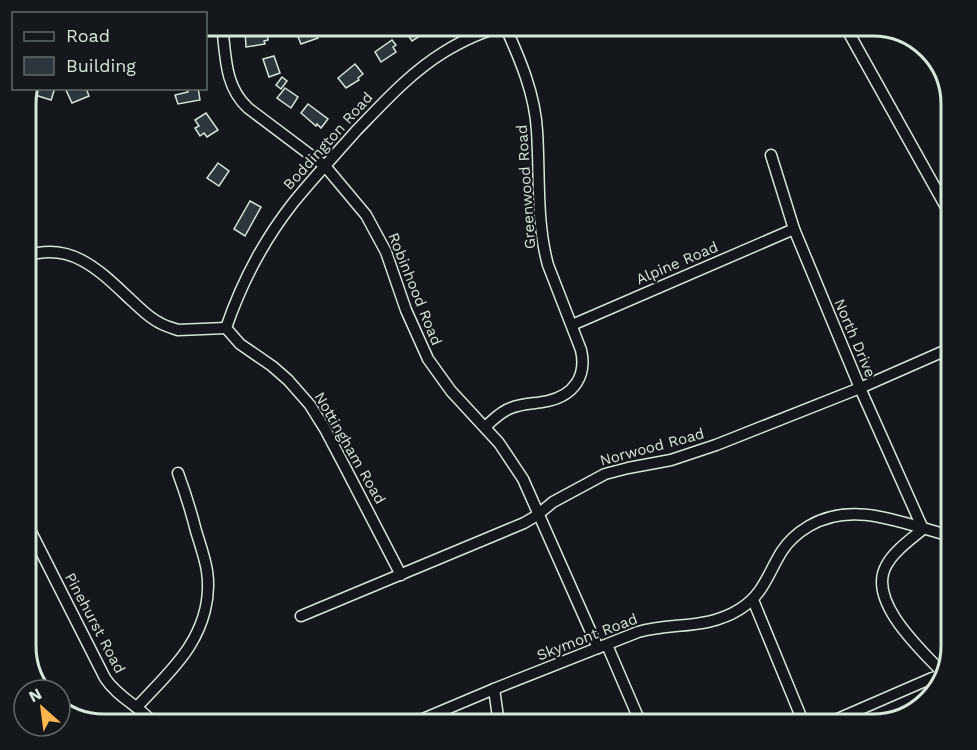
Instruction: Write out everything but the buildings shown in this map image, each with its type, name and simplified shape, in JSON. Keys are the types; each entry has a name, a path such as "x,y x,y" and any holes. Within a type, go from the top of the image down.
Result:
{"street":[{"name":"Robinhood Road","path":"223,36 228,74 237,96 246,106 325,166 363,212 376,232 408,315 430,362 451,391 502,446 518,471 635,714"},
{"name":"Boddington Road","path":"226,328 267,240 293,203 393,92 431,60 474,36"},
{"name":"Greenwood Road","path":"485,427 509,408 558,398 566,394 580,375 583,361 572,325 548,265 543,243 539,211 537,130 533,102 522,65 509,36"},
{"path":"851,36 941,198"},
{"name":"North Drive","path":"771,155 794,229 922,529"},
{"name":"Alpine Road","path":"572,325 794,229"},
{"path":"36,253 55,252 85,261 158,323 178,330 226,328"},
{"name":"Nottingham Road","path":"226,328 240,344 288,380 310,405 345,466 401,575"},
{"name":"Norwood Road","path":"301,616 524,523 553,502 605,474 671,460 716,445 860,388 941,352"},
{"path":"137,707 179,661 200,626 206,606 207,568 178,473"},
{"name":"Skymont Road","path":"435,714 647,629 716,621 740,609 753,600 764,587 790,540 805,528 823,519 841,515 866,514 941,534"},
{"path":"922,529 886,565 883,586 886,600 896,620 937,668"},
{"name":"Pinehurst Road","path":"36,542 105,678 117,693 145,714"},
{"path":"753,600 800,714"},
{"path":"849,714 933,678"},
{"path":"494,689 498,714"}]}
